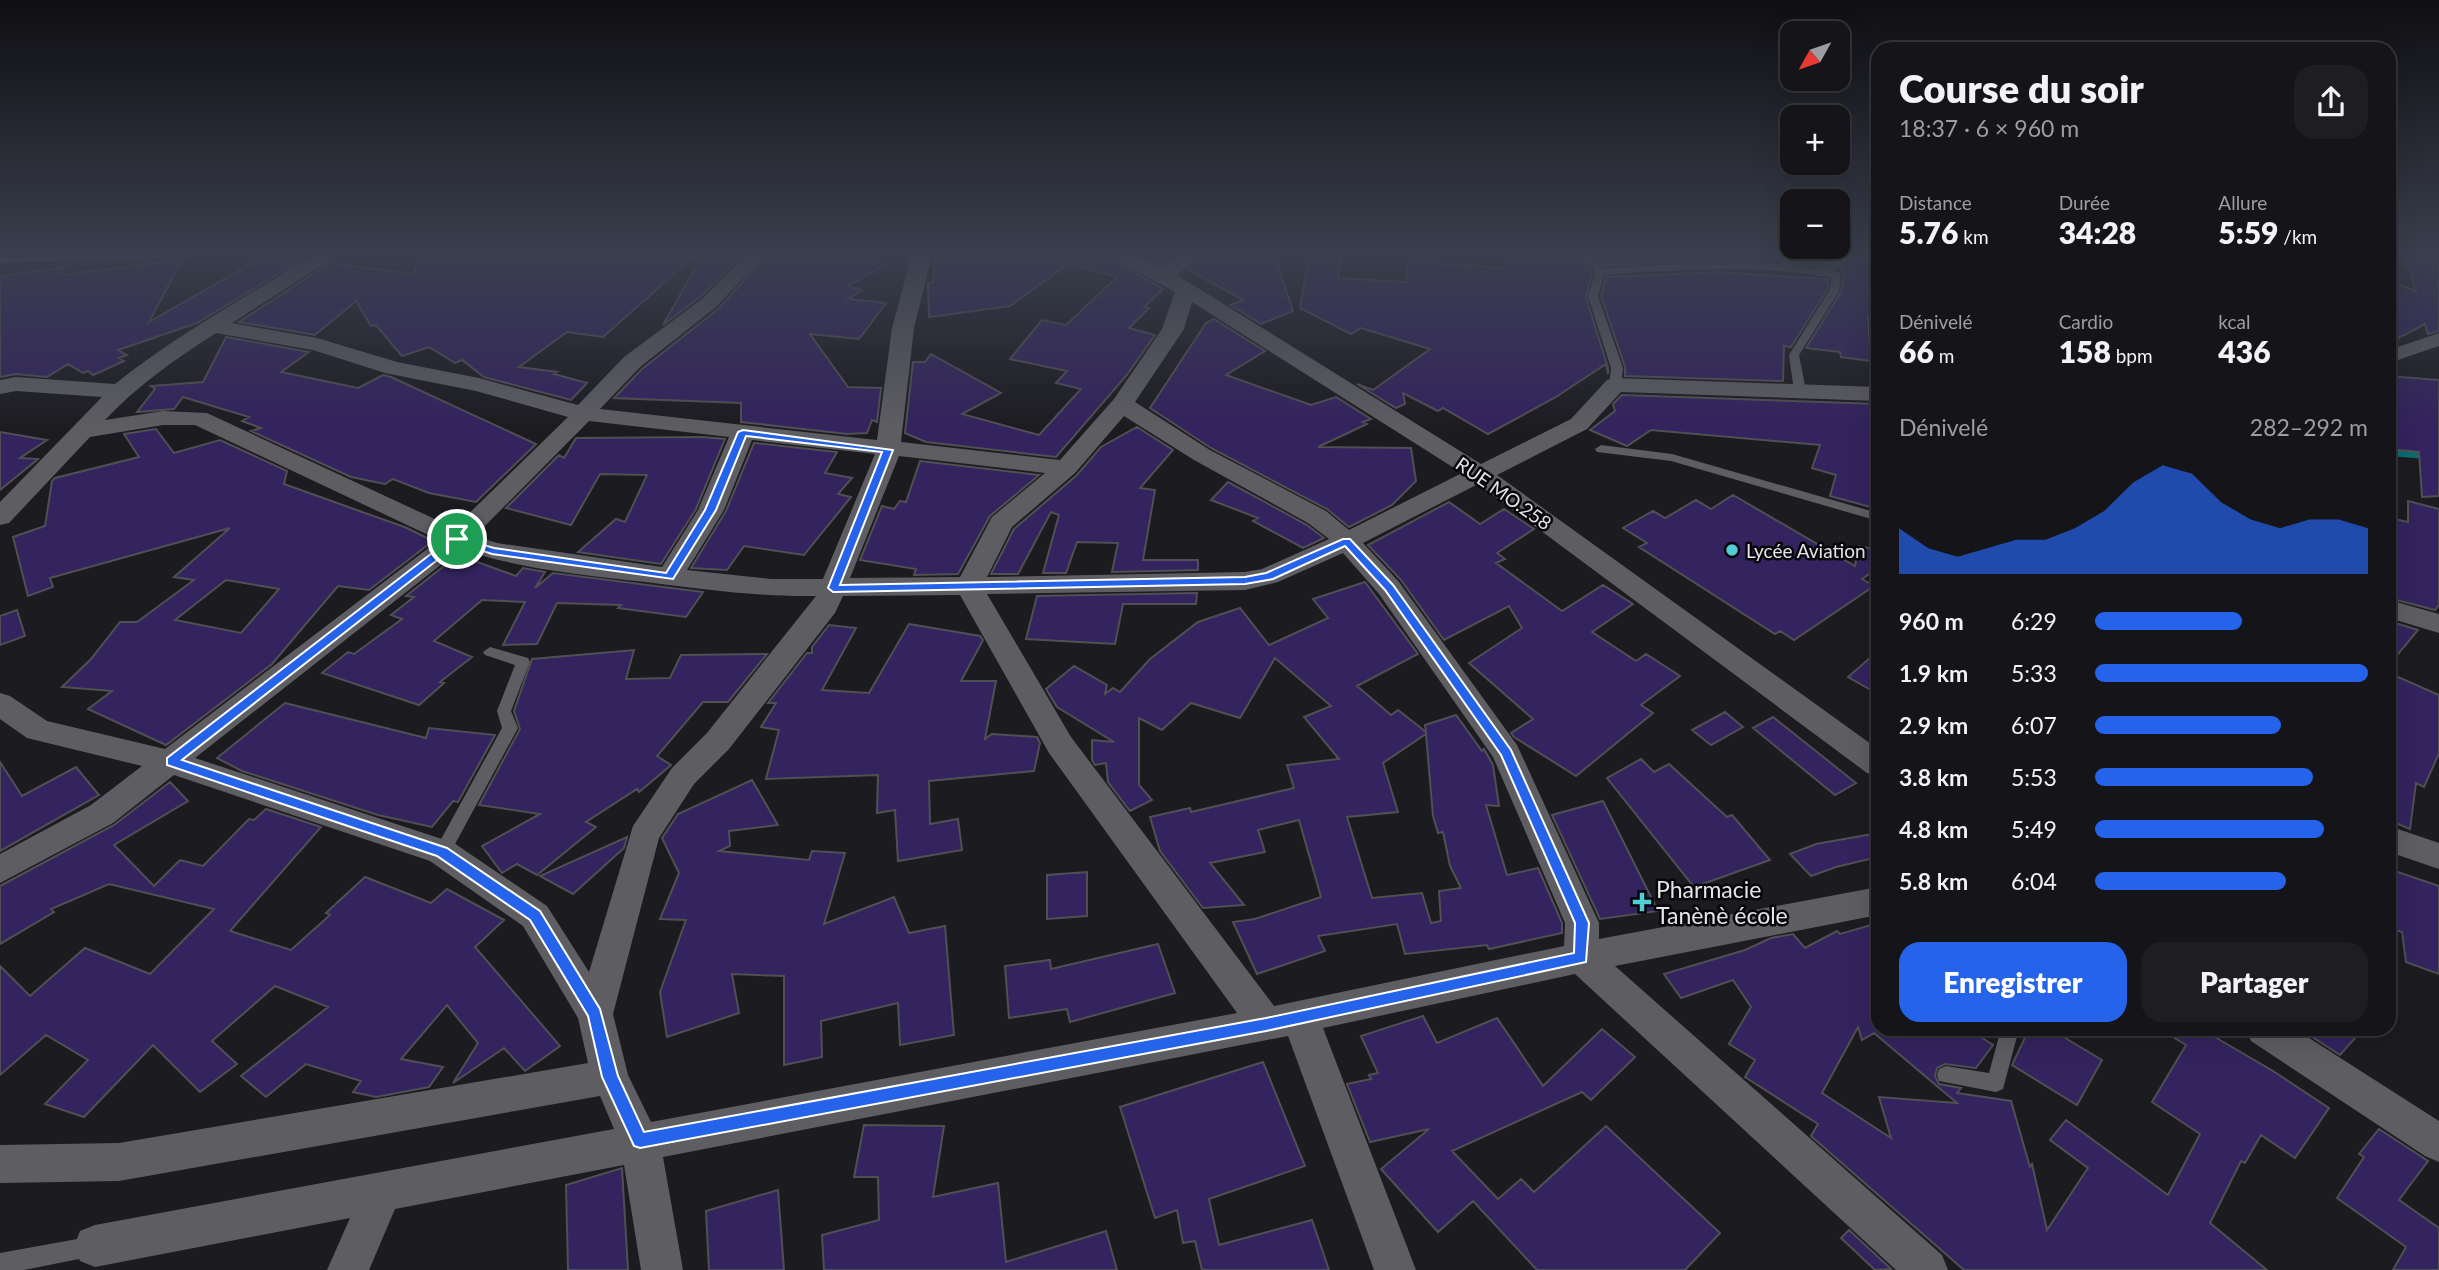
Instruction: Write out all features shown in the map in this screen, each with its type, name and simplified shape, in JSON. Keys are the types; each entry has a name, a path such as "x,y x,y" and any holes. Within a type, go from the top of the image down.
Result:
{"street":[{"path":"2,512 120,391 157,360 236,310"},
{"path":"0,870 102,814 457,539 584,414 632,362 700,310"},
{"path":"595,1014 644,835 683,776 718,741 825,607 888,450 908,310"},
{"path":"969,586 1001,523 1066,468 1122,404 1173,329 1174,310"},
{"name":"RUE MO.258","path":"1220,310 1480,474 1871,760"},
{"path":"210,326 317,344 393,368 479,386 584,414 1066,468"},
{"path":"2396,354 2439,339"},
{"path":"2417,345 2439,356"},
{"path":"0,387 16,384 120,391"},
{"path":"81,431 163,418 199,418 457,539 492,551 669,577 771,588 1245,581 1269,576 1347,541 1579,424 1615,385 1871,394"},
{"path":"1122,404 1202,455 1317,517 1347,541 1389,587 1506,753 1582,923 1581,958 1927,1270"},
{"path":"669,577 710,510 743,432"},
{"path":"969,586 1060,745 1283,1021 1395,1270"},
{"path":"2396,611 2439,624"},
{"path":"0,704 38,730 171,762 442,852 535,916 595,1014 610,1077 640,1141 662,1270"},
{"path":"2396,841 2439,856"},
{"path":"95,1246 1283,1021 1581,958 1871,902"},
{"path":"2275,1036 2439,1143"},
{"path":"0,1164 119,1162 610,1077"},
{"path":"348,1270 383,1190"}],"lane":[{"path":"1598,310 1617,368 1615,385"},
{"path":"1800,391 1794,355 1821,310"},
{"path":"1601,449 1672,458 1871,515"},
{"path":"442,852 510,728 504,710 523,662 490,652"},
{"path":"1947,1075 1996,1083 2008,1036"},
{"path":"0,1264 95,1246"}],"building":[{"path":"0,310 155,310 149,322 169,310 218,310 197,323 118,350 127,355 119,358 124,361 93,375 88,371 83,373 68,364 47,377 16,374 0,377"},
{"path":"257,310 345,310 315,335 239,322"},
{"path":"362,310 633,310 603,337 567,332 519,367 557,372 554,374 587,383 571,400 484,377 462,360 455,363 429,347 402,356 376,325 371,326"},
{"path":"671,310 682,310 663,325"},
{"path":"716,310 881,310 859,339 810,334 848,387 881,388 877,422 872,420 867,433 847,434 741,422 741,403 614,398 642,369"},
{"path":"929,310 979,310 929,317"},
{"path":"1082,310 1147,310 1129,328 1155,335 1126,376 1056,457 926,442 905,433 913,362 925,362 931,354 1001,393 962,414 1039,435 1081,389 1056,383 1067,371 1010,359 1042,320 1066,325"},
{"path":"1239,310 1293,310 1293,311 1261,324"},
{"path":"1304,310 1590,310 1608,368 1608,374 1606,364 1556,397 1488,434 1443,408 1438,411 1403,393 1405,404 1396,408 1357,384 1373,390 1430,349 1361,328 1351,334"},
{"path":"1606,310 1814,310 1791,347 1784,346 1783,381 1625,376 1625,367"},
{"path":"1830,310 1871,310 1871,321 1868,318 1871,361 1841,357 1840,352 1806,348"},
{"path":"2396,310 2439,310 2439,331 2428,334 2425,324 2396,339"},
{"path":"1214,319 1265,351 1226,375 1311,405 1336,397 1371,419 1363,422 1367,424 1318,447 1411,448 1416,481 1392,505 1349,527 1327,509 1211,448 1150,408 1206,323"},
{"path":"226,337 309,352 281,372 358,388 383,375 391,377 536,444 476,502 429,493 393,479 385,484 351,477 251,431 261,428 242,421 249,417 183,397 174,409 137,412 155,389 151,386 203,382"},
{"path":"2396,377 2439,380 2439,496 2422,497 2419,452 2396,450"},
{"path":"1622,395 1871,404 1871,507 1830,496 1836,475 1812,468 1820,445 1651,430 1627,446 1590,430 1615,411 1613,404"},
{"path":"1137,427 1173,450 1140,488 1155,490 1143,560 1198,560 1198,570 1112,572 1118,543 1077,542 1066,573 1043,573 1059,515 1051,512 1018,574 991,574 1014,529 1077,475 1101,447"},
{"path":"156,429 174,453 220,440 287,471 284,484 407,528 433,541 369,590 338,586 272,664 166,745 88,709 112,691 62,687 91,659 120,622 137,622 194,580 174,577 230,528 50,578 53,587 28,596 13,537 45,526 52,481 55,478 139,457 124,434","holes":["226,580 279,589 241,633 175,620"]},
{"path":"0,432 47,440 20,458 38,459 0,490"},
{"path":"576,438 725,439 696,509 661,564 578,552 616,519 625,522 647,475 600,474 571,525 506,508 559,455 564,458"},
{"path":"754,443 837,452 825,473 852,478 838,494 851,497 804,555 744,546 727,570 691,568 726,511"},
{"path":"920,461 1039,475 990,516 958,574 914,575 916,569 860,560 882,506 894,509 900,501 906,502"},
{"path":"1228,482 1307,525 1324,538 1303,548 1253,521 1258,518 1211,500"},
{"path":"1733,495 1855,566 1859,546 1871,549 1871,573 1862,579 1871,584 1871,588 1794,640 1780,631 1775,634 1639,547 1647,543 1623,528 1653,511 1665,518 1696,500 1711,509"},
{"path":"2408,501 2439,509 2439,605 2435,610 2396,600 2396,519 2408,522"},
{"path":"1449,502 1480,524 1504,509 1534,529 1497,553 1505,559 1496,563 1562,611 1603,585 1633,604 1592,632 1636,661 1646,654 1680,676 1641,705 1653,713 1576,776 1514,737 1511,733 1533,719 1469,663 1522,628 1509,606 1444,640 1401,580 1368,545"},
{"path":"458,555 516,576 523,568 545,572 535,588 553,573 703,592 686,617 618,608 621,605 557,603 537,644 503,645 525,602 482,600 434,641 472,657 440,682 444,683 419,705 322,673 348,652 354,654 402,619 391,615 414,597 406,596"},
{"path":"1365,582 1418,654 1357,686 1391,715 1398,710 1426,732 1425,725 1456,715 1482,751 1484,749 1493,765 1499,806 1486,805 1507,875 1538,868 1562,923 1562,933 1489,949 1487,945 1405,954 1397,924 1318,936 1325,951 1257,974 1233,922 1255,919 1321,897 1299,820 1258,830 1265,852 1210,863 1244,905 1203,908 1160,851 1150,817 1190,808 1191,812 1294,788 1287,765 1339,759 1304,717 1331,706 1275,658 1240,718 1191,703 1162,730 1139,718 1139,785 1152,800 1130,811 1108,782 1106,763 1095,765 1092,760 1092,740 1114,742 1057,707 1046,689 1074,666 1107,685 1105,694 1113,688 1120,692 1150,659 1198,622 1240,608 1269,645 1328,618 1313,599","holes":["1426,734 1433,816 1438,833 1443,832 1450,866 1461,888 1439,891 1441,921 1431,923 1422,893 1372,898 1347,817 1398,812 1383,763"]},
{"path":"1197,593 1196,604 1123,604 1115,644 1026,639 1037,596"},
{"path":"17,610 25,636 0,645 0,616"},
{"path":"2396,623 2418,630 2396,657"},
{"path":"909,624 980,636 983,640 961,681 996,681 985,739 992,734 1037,737 1040,743 1034,771 929,781 930,824 958,819 962,850 898,861 895,810 877,813 878,775 766,779 779,730 761,727 776,703 768,703 807,653 812,653 812,647 829,625 856,628 822,690 869,693"},
{"path":"634,650 626,679 670,678 681,655 767,654 728,702 703,702 657,756 671,765 639,792 637,789 586,822 596,827 537,875 517,864 502,873 482,846 540,814 479,805 520,729 514,711 532,659"},
{"path":"1871,657 1871,690 1848,677"},
{"path":"2396,676 2439,695 2439,753 2424,787 2416,783 2410,829 2396,823"},
{"path":"285,703 426,738 429,728 495,735 458,802 453,801 432,827 378,815 242,771 217,758"},
{"path":"1725,712 1743,727 1711,745 1692,730"},
{"path":"1773,717 1856,783 1835,795 1753,728"},
{"path":"1641,759 1654,772 1669,764 1727,817 1732,815 1770,860 1694,887 1607,778"},
{"path":"0,762 22,796 76,767 99,795 0,851"},
{"path":"752,780 778,825 729,831 730,846 719,851 809,860 812,851 845,853 824,924 894,897 909,933 945,926 954,1035 900,1045 898,1003 821,1021 822,1057 784,1065 784,976 732,974 739,1013 667,1037 660,992 686,920 660,919 679,873 662,838 678,814"},
{"path":"170,782 188,801 114,845 154,886 180,860 203,866 249,819 254,820 266,809 321,827 230,931 291,950 330,915 326,913 365,877 431,903 447,889 504,920 475,947 560,1046 525,1071 504,1048 453,1083 478,1043 447,1005 401,1059 443,1067 429,1087 376,1097 353,1092 361,1081 306,1064 266,1097 241,1076 328,1007 275,986 212,1041 237,1064 200,1092 153,1045 84,1117 45,1104 88,1060 46,1035 0,1075 0,966 30,996 85,948 150,974 214,909 109,884 51,909 54,912 0,944 0,886 114,825"},
{"path":"1603,801 1658,911 1600,919 1552,815"},
{"path":"1871,834 1871,859 1811,876 1790,854 1816,844"},
{"path":"627,837 624,848 573,894 540,876"},
{"path":"2396,871 2439,886 2439,974 2406,962 2402,932 2396,930"},
{"path":"1087,872 1087,916 1047,919 1047,875"},
{"path":"1871,925 1871,1035 1862,1040 1858,1027 1822,1093 1891,1138 1879,1097 1957,1103 1878,1036 1980,1036 1993,1045 1976,1068 1945,1064 1937,1068 1935,1076 1939,1084 1961,1088 1957,1093 2011,1101 2030,1167 2032,1164 2047,1230 2088,1168 2050,1140 2066,1120 2168,1195 2200,1134 2152,1102 2186,1045 2171,1036 2213,1036 2329,1108 2295,1158 2261,1135 2245,1163 2241,1161 2210,1223 2267,1270 1964,1270 1811,1136 1818,1124 1745,1077 1755,1060 1729,1044 1751,1007 1733,980 1681,998 1664,974 1745,950 1771,938 1793,934 1805,948 1837,931 1840,934"},
{"path":"1158,944 1175,993 1070,1022 1067,1009 1009,1018 1005,966 1050,960 1051,969"},
{"path":"1423,1016 1437,1043 1497,1018 1543,1086 1602,1029 1635,1057 1591,1100 1582,1092 1452,1151 1498,1199 1521,1179 1534,1192 1606,1126 1720,1233 1685,1270 1537,1270 1473,1201 1438,1232 1381,1169 1429,1129 1370,1142 1347,1084 1371,1079 1369,1075 1378,1073 1361,1036"},
{"path":"2026,1036 2062,1036 2102,1060 2077,1105 2012,1065"},
{"path":"2311,1036 2357,1036 2340,1055"},
{"path":"1263,1062 1305,1166 1209,1199 1219,1245 1312,1220 1329,1270 1202,1270 1195,1241 1183,1243 1177,1210 1155,1218 1120,1107"},
{"path":"864,1125 944,1126 933,1197 998,1183 1006,1262 1106,1231 1117,1270 824,1270 822,1235 879,1220 878,1177 854,1177"},
{"path":"2379,1129 2428,1161 2399,1200 2439,1228 2439,1270 2393,1270 2406,1247 2337,1198 2364,1157 2359,1154"},
{"path":"622,1168 628,1270 568,1270 566,1185"},
{"path":"778,1190 784,1270 709,1270 706,1211"},
{"path":"1849,1230 1891,1269 1875,1270 1841,1238"}],"waterway":[{"path":"2396,454 2439,457"}],"place":[{"name":"Lycée Aviation","path":"1732,550"},
{"name":"Pharmacie Tanènè école","path":"1642,902"}],"route":[{"path":"743,432 888,450 833,588 1245,581 1269,576 1347,541 1389,587 1506,753 1582,923 1581,958 1266,1024 640,1141 610,1077 595,1014 535,916 442,852 171,762 457,539 492,551 669,577 710,510 743,432"}]}
